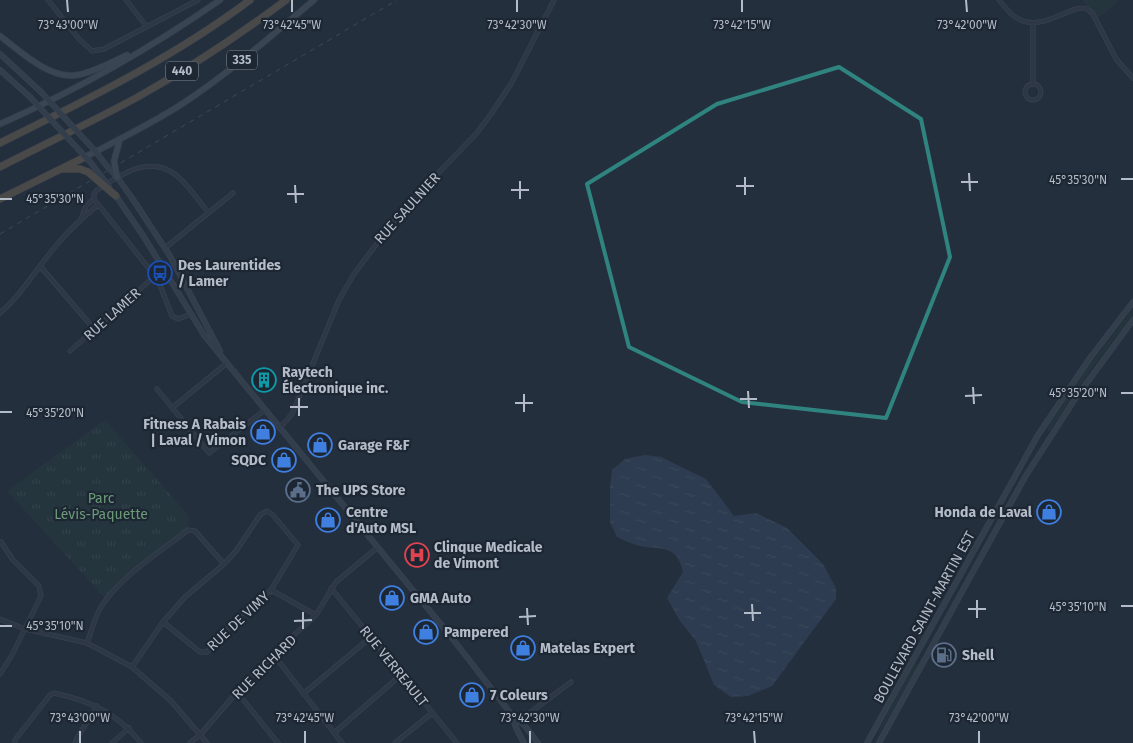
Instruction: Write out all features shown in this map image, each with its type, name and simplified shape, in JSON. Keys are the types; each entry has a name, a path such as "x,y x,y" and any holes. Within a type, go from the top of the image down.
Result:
{"highway":[{"path":"221,21 244,0"},
{"name":"440","path":"0,144 139,72 221,21 250,0"},
{"name":"440","path":"0,167 175,76 234,38 286,0"},
{"path":"0,199 61,168 74,165 85,157"},
{"path":"74,165 88,172 116,196"}],"main road":[{"path":"0,124 89,81 220,0"},
{"name":"335","path":"120,139 165,114 212,83 314,0"},
{"path":"0,36 48,70 66,76 78,75 148,46"},
{"path":"0,54 41,92 117,177 166,248 227,363"},
{"path":"0,70 30,98 85,157 116,196 144,237 201,332 456,643 511,714 517,723 524,743"},
{"path":"85,157 120,139"},
{"path":"117,177 114,157 120,139"},
{"name":"BOULEVARD SAINT-MARTIN EST","path":"868,743 1044,425 1090,358 1133,302"},
{"name":"BOULEVARD SAINT-MARTIN EST","path":"879,743 1018,489 1098,366 1133,320"},
{"path":"517,723 525,726 538,743"}],"street":[{"path":"48,0 79,39 92,51 104,50 197,0"},
{"path":"126,0 147,27"},
{"name":"RUE SAULNIER","path":"279,428 293,412 339,300 354,274 399,214 470,140 491,114 511,84 554,0"},
{"path":"999,0 1015,18 1033,23 1046,21 1080,8 1087,9 1093,14 1116,59 1133,78"},
{"path":"1033,23 1033,84"},
{"path":"1033,84 1040,87 1041,92 1039,97 1033,100 1025,93 1026,88 1033,84"},
{"path":"191,314 176,319 172,316 161,286 155,276 98,205 94,199 94,194 97,190 138,167 155,166 164,168 176,175 209,213"},
{"path":"166,248 233,193"},
{"path":"81,219 86,206 94,199"},
{"path":"0,313 19,294 61,239 98,205"},
{"path":"40,266 95,330"},
{"name":"RUE LAMER","path":"70,351 155,276"},
{"path":"172,408 227,363"},
{"path":"157,389 209,453 265,410"},
{"name":"RUE DE VIMY","path":"164,622 200,652 207,652 237,618 271,590 298,545 273,515 266,511 260,514 236,551 224,564"},
{"path":"87,643 101,605 113,591 143,564 188,530 195,531 224,564 185,597 164,622 132,667"},
{"path":"0,674 12,655 41,596 39,586 13,560 2,542"},
{"name":"RUE RICHARD","path":"190,743 200,735 273,654 316,615 331,588 339,578 378,547"},
{"name":"RUE VERREAULT","path":"331,588 457,743"},
{"path":"271,590 316,615"},
{"path":"0,619 24,630 87,643 132,667 171,701 207,743"},
{"path":"303,694 371,637"},
{"path":"273,654 342,743"},
{"path":"334,733 401,674"},
{"path":"517,723 571,682"},
{"path":"238,692 278,743"},
{"path":"15,743 15,740 50,695 54,693 74,697 97,706 129,728 141,743"},
{"path":"75,743 76,738 97,706"},
{"path":"396,743 432,713"},
{"path":"112,743 129,728"}],"highlighted area":[{"path":"839,67 921,119 950,257 886,418 742,402 629,347 587,184 717,104"}],"green space":[{"path":"1082,0 1120,0 1097,19"},
{"path":"1133,309 1133,314 1095,364 1049,432 1047,429 1085,371"},
{"name":"Parc Lévis-Paquette","path":"105,420 189,516 188,530 113,591 106,599 7,491"},
{"path":"915,664 918,666 880,732 879,730"}],"water":[{"path":"645,455 661,457 706,479 734,516 756,513 787,528 823,564 836,588 836,599 772,686 748,696 731,697 714,685 696,641 680,621 667,598 683,572 680,562 676,556 666,550 636,545 617,537 610,522 612,470 625,459"}],"railway":[{"path":"0,234 397,0"}],"place":[{"name":"Des Laurentides / Lamer","path":"160,273"},
{"name":"Raytech Électronique inc.","path":"264,380"},
{"name":"Fitness A Rabais | Laval / Vimon","path":"263,432"},
{"name":"Garage F&F","path":"320,445"},
{"name":"SQDC","path":"284,460"},
{"name":"The UPS Store","path":"298,490"},
{"name":"Honda de Laval","path":"1049,512"},
{"name":"Centre d'Auto MSL","path":"328,520"},
{"name":"Clinque Medicale de Vimont","path":"417,555"},
{"name":"GMA Auto","path":"392,598"},
{"name":"Pampered","path":"426,632"},
{"name":"Matelas Expert","path":"523,648"},
{"name":"Shell","path":"944,655"},
{"name":"7 Coleurs","path":"472,695"}]}
